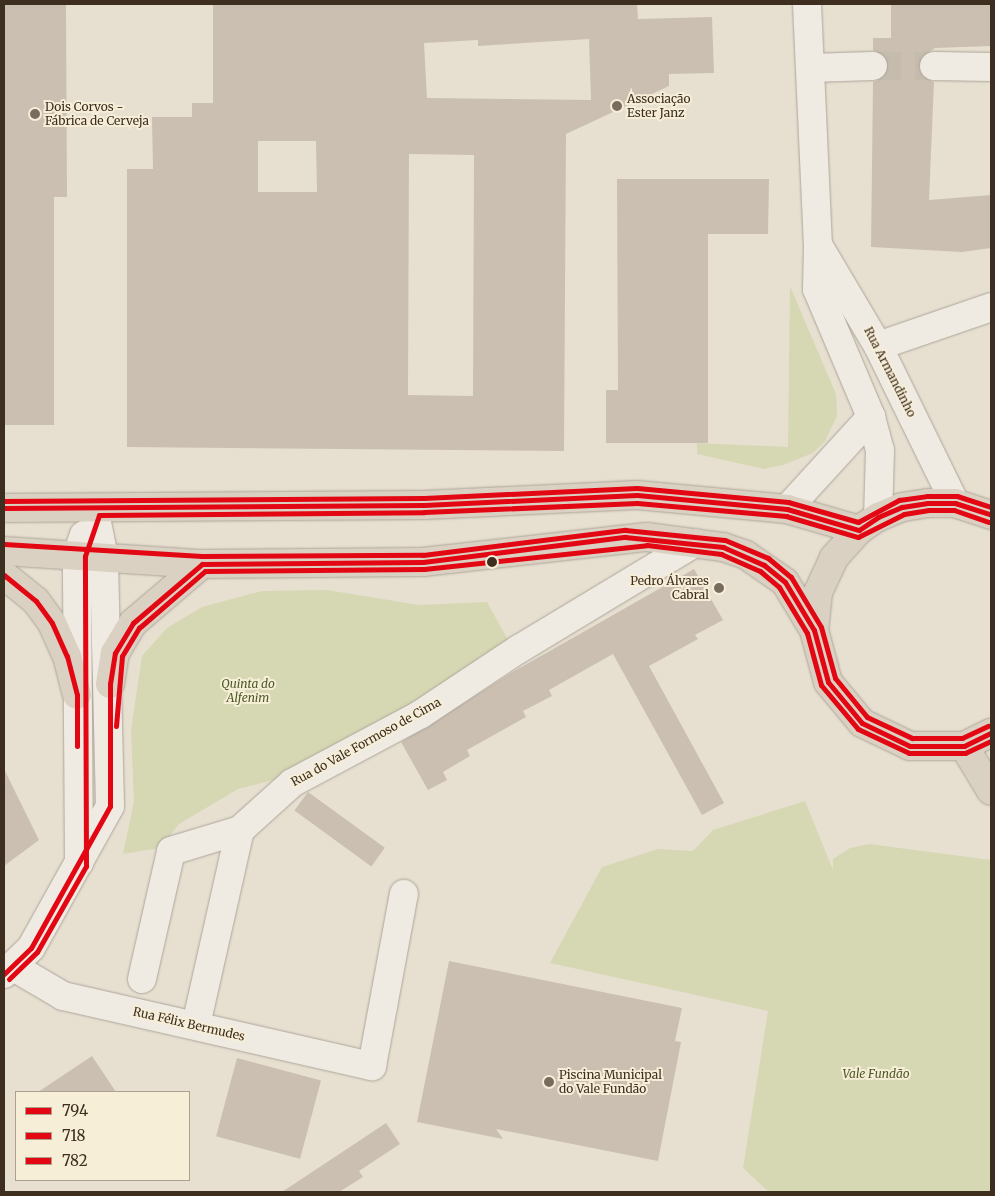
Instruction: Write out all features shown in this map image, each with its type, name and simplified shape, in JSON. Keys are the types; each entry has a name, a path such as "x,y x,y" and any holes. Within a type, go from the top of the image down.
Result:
{"highway":[{"path":"4,508 424,505 637,496 787,509 868,524"},
{"path":"814,630 818,593 834,558 868,524 911,505 955,504 991,515"},
{"path":"4,551 202,564 423,562 625,537 723,547 764,565 785,582 814,630 828,682 862,723 910,746 964,746 991,733"},
{"path":"110,684 114,653 133,624 202,564"},
{"path":"4,575 36,601 52,624 67,656 77,695"},
{"path":"964,746 991,791"}],"street":[{"name":"Rua Armandinho","path":"807,4 818,245 818,289 871,417 880,450 868,524"},
{"path":"810,68 873,66"},
{"path":"934,66 991,68"},
{"name":"Rua Armandinho","path":"818,245 878,346 955,504"},
{"path":"878,346 991,307"},
{"path":"787,509 871,417"},
{"path":"79,864 77,695 94,508"},
{"name":"Rua do Vale Formoso de Cima","path":"240,830 292,783 421,714 519,649 694,543"},
{"path":"8,970 32,948 110,806 110,684 91,556"},
{"path":"142,979 171,851 240,830 196,1025"},
{"name":"Rua Félix Bermudes","path":"8,970 63,996 372,1066 404,894"}],"green space":[{"path":"790,286 836,394 837,416 825,441 813,453 783,465 764,469 697,454 697,443 788,447"},
{"name":"Quinta do Alfenim","path":"327,590 419,605 487,602 508,640 476,665 393,718 285,777 238,789 179,824 160,848 123,854 134,801 131,730 142,656 167,628 202,607 262,591"},
{"name":"Vale Fundão","path":"805,801 833,870 833,859 850,848 869,844 991,860 991,1192 769,1192 743,1168 768,1011 550,963 602,867 658,849 693,851 713,830"}],"building":[{"path":"4,4 66,4 67,197 54,197 54,425 4,425"},
{"path":"213,4 637,4 638,19 712,17 714,73 669,74 669,86 566,134 564,451 127,447 127,169 153,169 152,117 192,117 192,103 213,103","holes":["589,39 591,100 427,98 424,43 478,40 478,46","258,141 316,141 317,192 258,192","409,154 474,155 473,396 408,395"]},
{"path":"891,4 991,4 991,46 935,48 921,58 918,66 926,79 934,82 929,200 991,195 991,248 962,252 871,247 873,82 882,79 889,66 886,57 873,50 873,38 891,38"},
{"path":"617,179 769,179 768,234 708,234 708,443 606,443 606,390 618,390"},
{"path":"694,569 723,620 695,635 698,639 649,666 724,803 702,815 613,654 549,690 552,696 523,711 526,717 467,750 470,756 443,772 447,780 428,790 401,742 511,673"},
{"path":"4,769 39,840 4,866"},
{"path":"308,792 385,848 371,866 294,811"},
{"name":"Piscina Municipal do Vale Fundão","path":"449,961 682,1008 675,1041 681,1042 658,1161 496,1129 503,1139 417,1122"},
{"path":"92,1056 115,1091 40,1091"},
{"path":"237,1058 321,1081 300,1159 216,1136"},
{"path":"386,1123 400,1144 359,1171 363,1177 339,1192 282,1192"}],"tunnel":[{"path":"873,66 934,66"}],"transit line":[{"name":"782","path":"4,501 424,498 637,488 788,502 858,522 899,500 927,496 957,496 991,507"},
{"name":"794","path":"4,508 424,505 637,495 787,509 859,530 878,517 902,507 928,503 955,503 991,515"},
{"name":"718","path":"9,979 37,952 86,866 85,556 99,515 424,512 637,503 786,516 858,537 904,514 929,510 954,510 989,522"},
{"name":"782","path":"4,544 202,556 423,555 625,530 725,540 768,558 791,577 821,627 835,678 867,717 912,738 962,738 988,726"},
{"name":"794","path":"4,974 31,948 110,806 110,684 115,653 133,623 202,564 423,562 625,537 723,547 764,565 785,582 814,630 828,682 862,723 910,746 964,746 991,733"},
{"name":"718","path":"116,726 122,656 139,628 205,571 424,569 647,545 721,554 760,571 779,587 807,633 821,685 858,729 909,753 965,753 991,741"},
{"name":"794","path":"4,575 36,601 52,623 67,656 77,695 77,746"}],"place":[{"name":"Associação Ester Janz","path":"617,106"},
{"name":"Dois Corvos - Fábrica de Cerveja","path":"35,114"},
{"name":"Pedro Álvares Cabral","path":"719,588"},
{"name":"Piscina Municipal do Vale Fundão","path":"549,1082"}]}
